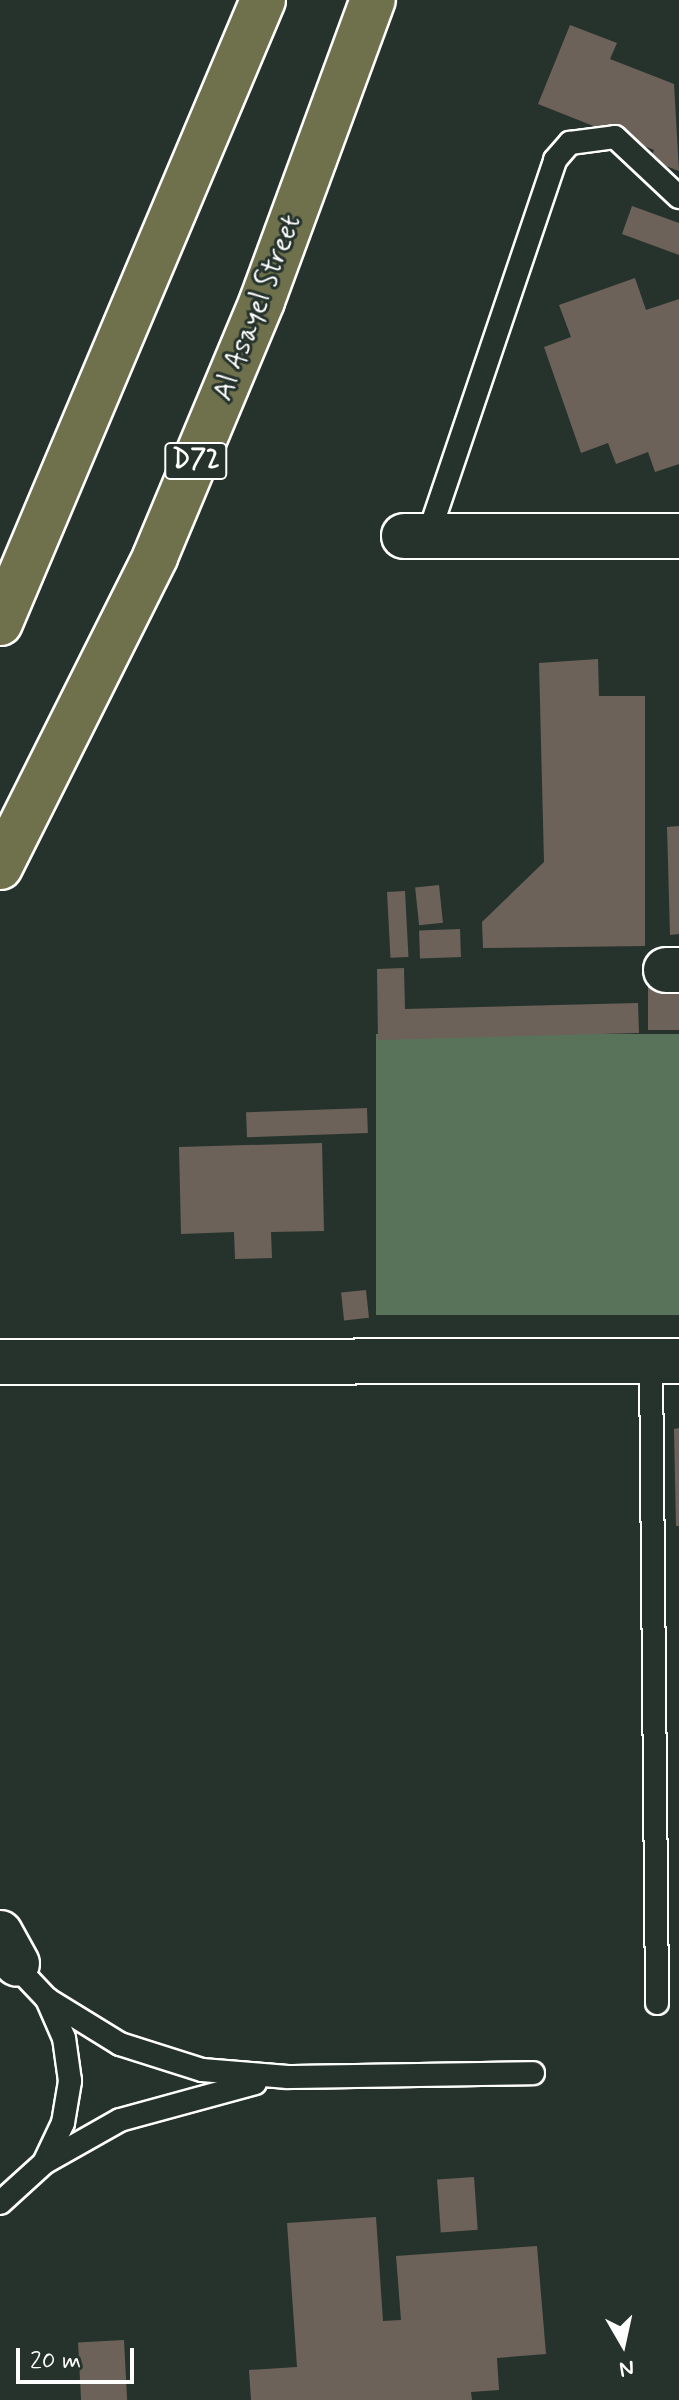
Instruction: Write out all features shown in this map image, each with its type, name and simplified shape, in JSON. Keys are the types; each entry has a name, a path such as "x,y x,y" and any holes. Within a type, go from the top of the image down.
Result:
{"main road":[{"name":"Al Asayel Street","path":"0,867 161,543 262,301 373,0"},
{"path":"358,40 391,0"},
{"path":"0,623 46,520 262,1"}],"street":[{"path":"416,536 679,536"},
{"path":"0,1362 665,1361"}],"lane":[{"path":"416,536 555,160 570,143 615,137 679,197"},
{"path":"0,563 46,520"},
{"path":"657,2003 665,1361"},
{"path":"6,1950 47,1999 64,2038 70,2081 63,2123 44,2163"},
{"path":"47,1999 120,2044 202,2070 288,2077 533,2073"},
{"path":"0,2219 5,2200 44,2163 120,2120 202,2092 288,2077"}],"green space":[{"path":"376,1034 679,1034 679,1315 376,1315"}],"building":[{"path":"570,25 617,43 610,59 674,84 679,171 650,160 654,150 538,104"},
{"path":"632,206 679,223 679,255 622,234"},
{"path":"635,278 646,310 679,299 679,464 655,472 648,452 616,464 608,443 581,453 544,347 571,337 559,305"},
{"path":"598,659 599,696 645,696 645,946 483,948 482,922 544,862 539,663"},
{"path":"679,826 679,934 670,935 667,827"},
{"path":"439,885 443,923 419,925 415,888"},
{"path":"405,891 408,957 390,958 387,892"},
{"path":"460,929 461,957 420,958 419,930"},
{"path":"404,968 405,1009 638,1003 639,1033 378,1040 377,969"},
{"path":"648,980 679,980 679,1030 648,1030"},
{"path":"367,1108 368,1133 247,1137 246,1112"},
{"path":"322,1143 324,1231 271,1232 272,1258 235,1259 234,1232 181,1234 179,1147"},
{"path":"366,1290 369,1318 344,1320 341,1293"},
{"path":"679,1428 679,1526 676,1526 674,1429"},
{"path":"474,2177 478,2230 441,2232 437,2180"},
{"path":"376,2217 383,2321 401,2320 396,2256 537,2246 546,2354 497,2358 499,2390 471,2392 472,2400 251,2400 249,2370 297,2367 287,2223"},
{"path":"124,2340 127,2400 81,2400 78,2342"}]}
